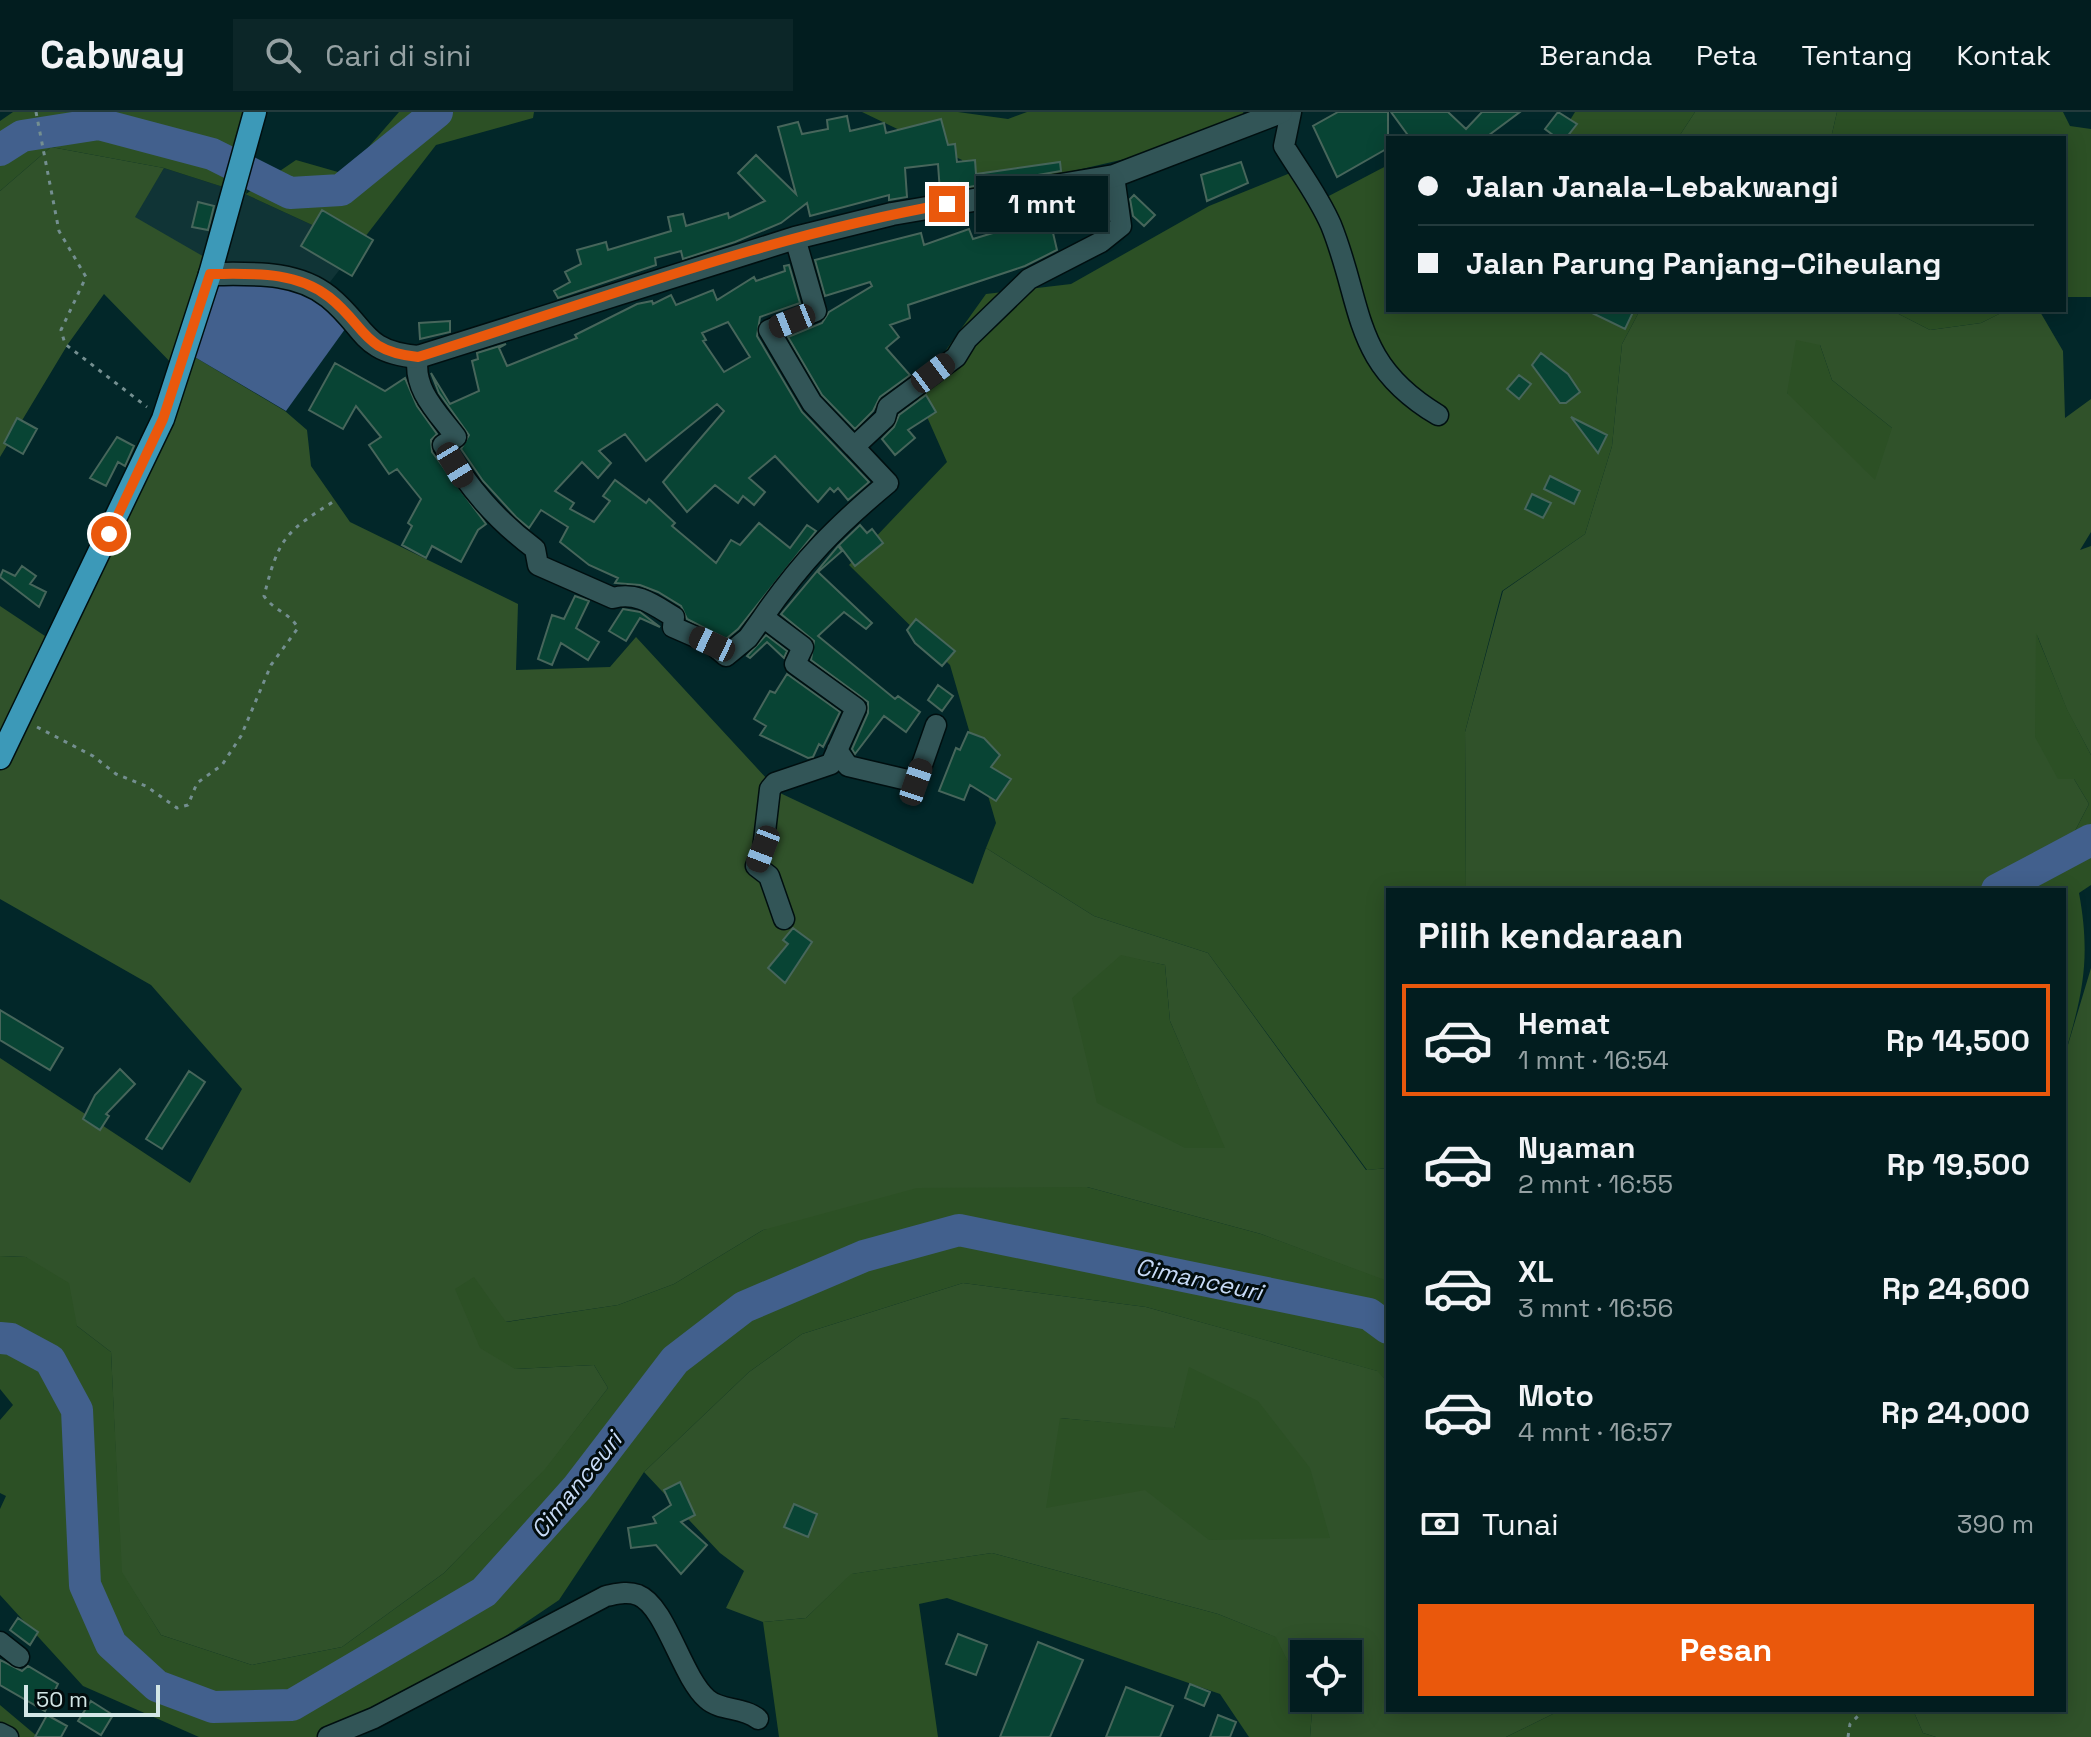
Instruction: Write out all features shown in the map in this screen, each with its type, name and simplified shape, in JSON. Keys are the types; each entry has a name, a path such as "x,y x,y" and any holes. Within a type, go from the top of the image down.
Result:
{"main road":[{"path":"0,758 163,419 210,274 255,112"}],"street":[{"path":"210,274 279,274 328,296 370,343 396,355 418,357 795,238 892,214 1114,176 1281,112"},
{"path":"1291,112 1284,146 1332,228 1370,350 1397,386 1438,415"},
{"path":"854,447 885,418 888,407 956,357 998,306 1029,279 1101,242 1121,226 1114,176"},
{"path":"418,357 415,373 426,398 456,437 443,445 467,485 507,528 535,549 538,565 613,598 627,594 644,600 674,617 673,627 712,644 726,656 748,638 802,561 842,521 888,483 812,403 769,330 816,311 795,238"},
{"path":"763,617 803,647 795,664 856,708 831,764 775,783 770,789 763,849 756,866 769,876 784,919"},
{"path":"837,750 848,766 916,782 936,725"},
{"path":"328,1737 374,1718 606,1596 624,1593 639,1595 652,1606 695,1686 709,1702 750,1712 758,1719"},
{"path":"0,1642 19,1657"},
{"path":"0,1733 8,1737"}],"path":[{"path":"36,112 59,231 86,277 61,330 65,344 163,419"},
{"path":"13,727 36,727 93,756 116,774 146,786 177,808 188,805 197,783 222,765 241,736 271,665 298,628 292,617 269,603 264,596 276,549 302,522 336,500"},
{"path":"1848,1737 1850,1724 1862,1712"}],"shaded area":[{"path":"164,168 245,194 358,246 323,291 211,283 134,217"}],"green space":[{"path":"13,112 257,112 246,194 296,160 345,174 399,112 534,112 533,118 436,145 358,246 245,194 164,168 51,147 0,191 0,121"},
{"path":"862,112 958,112 1008,119 1027,112 1243,112 1246,118 1181,146 969,195 962,160"},
{"path":"1575,112 1695,112 1679,136 1560,136"},
{"path":"1695,112 1837,112 1831,136 1679,136"},
{"path":"1837,112 2063,112 2070,126 2091,129 2091,297 2066,297 2066,136 1831,136"},
{"path":"51,147 164,168 135,217 213,262 188,353 285,411 307,430 311,466 350,522 518,604 516,670 610,667 636,637 780,793 973,884 986,848 1094,916 1208,953 1366,1170 1386,1168 1386,1281 1261,1234 1087,1187 763,1230 674,1284 618,1305 505,1322 515,1369 594,1365 608,1388 546,1469 444,1573 342,1647 252,1665 161,1635 121,1572 111,1352 77,1326 26,1257 0,1256 0,1058 190,1183 242,1089 151,985 0,899 0,606 54,642 180,372 104,294 68,344 0,457 0,191","holes":["1121,956 1165,965 1170,1021 1224,1148"]},
{"path":"1386,166 1386,312 1639,312 1622,344 1612,446 1585,534 1502,591 1465,732 1466,888 1386,888 1386,1168 1367,1170 1208,953 1094,916 986,848 996,823 950,665 849,565 947,462 916,392 986,294 1071,284 1209,206 1305,167 1325,198"},
{"path":"1639,312 1895,312 1930,330 1981,323 2003,312 2040,312 2063,351 2065,418 2091,399 2091,532 2080,550 2091,546 2091,755 2067,710 2037,635 2074,779 2089,804 2064,852 2005,888 1466,888 1465,732 1503,591 1585,534 1612,446 1622,344","holes":["1820,345 1832,380 1892,428 1787,393"]},
{"path":"1895,312 2003,312 1981,323 1930,330"},
{"path":"1796,340 1820,345 1832,380 1892,428 1875,480 1787,393"},
{"path":"2036,633 2067,709 2091,755 2091,885 2079,893 2085,957 2080,995 2066,1050 2066,888 2005,888 2064,852 2089,804 2074,779 2058,779 2035,737"},
{"path":"1121,955 1165,965 1170,1021 1225,1148 1185,1148 1097,1103 1072,998"},
{"path":"2091,968 2091,1737 1936,1737 1923,1733 1914,1712 2066,1712 2066,1051"},
{"path":"1087,1187 1261,1234 1385,1280 1386,1380 1377,1371 1146,1307 963,1283 802,1334 749,1372 644,1472 559,1600 422,1693 334,1737 199,1737 83,1686 0,1595 0,1509 6,1496 0,1493 0,1420 13,1405 0,1389 0,1256 26,1257 69,1283 77,1326 111,1352 122,1572 161,1635 252,1665 342,1647 444,1573 545,1469 608,1388 594,1365 515,1369 480,1348 455,1289 474,1277 506,1322 618,1305 674,1284 763,1230 917,1188"},
{"path":"963,1283 1146,1307 1378,1371 1386,1380 1386,1712 1557,1712 1506,1737 1310,1737 1312,1712 1362,1712 1362,1640 1290,1640 1290,1666 1275,1637 1218,1614 992,1553 852,1574 806,1618 763,1622 726,1608 744,1571 720,1553 644,1472 749,1372 802,1334","holes":["1190,1368 1209,1539 1060,1418 1174,1429"]},
{"path":"1189,1367 1258,1401 1310,1468 1330,1538 1209,1540 1145,1490 1046,1508 1060,1418 1174,1428"},
{"path":"992,1553 1218,1614 1276,1637 1290,1666 1290,1712 1312,1712 1310,1737 1249,1737 1220,1694 947,1598 919,1604 938,1737 779,1737 763,1622 806,1618 851,1574"},
{"path":"0,1705 38,1737 0,1737"},
{"path":"1557,1712 1914,1712 1923,1733 1936,1737 1506,1737"}],"water":[{"path":"269,270 353,318 286,411 188,353 211,283"}],"building":[{"path":"1338,112 1388,112 1386,149 1337,177 1313,126"},
{"path":"1391,112 1448,112 1466,129 1482,112 1520,112 1488,136 1409,136"},
{"path":"1558,112 1577,124 1568,136 1554,136 1545,129"},
{"path":"847,116 850,131 884,123 886,133 941,119 948,145 955,144 957,162 975,160 976,174 1060,162 1061,171 940,192 938,164 905,168 907,197 889,200 889,195 810,216 807,203 781,223 735,242 683,259 681,251 655,258 656,265 558,298 554,291 570,282 565,272 581,264 577,250 606,242 608,250 671,231 668,217 683,214 686,226 728,213 729,218 765,201 738,173 756,155 796,194 778,127 798,122 802,134 828,129 827,120"},
{"path":"1241,162 1248,183 1207,201 1201,175"},
{"path":"1134,195 1155,215 1144,226 1133,216 1130,199"},
{"path":"198,202 214,206 208,230 192,227"},
{"path":"322,210 373,240 352,276 301,246"},
{"path":"1020,218 1023,227 1050,220 1057,250 1025,266 908,305 910,318 890,325 899,337 886,348 910,375 880,397 873,411 855,429 822,395 788,337 822,323 829,312 872,286 870,282 825,296 815,260 921,233 924,245 969,229 973,239 1006,229 1004,223"},
{"path":"789,265 800,303 760,317 757,336 802,412 869,482 848,500 838,488 834,492 830,488 818,502 775,456 749,478 765,492 754,505 743,496 738,503 715,485 687,512 663,482 724,411 717,404 646,461 625,434 599,451 611,463 598,478 582,462 555,491 574,503 570,509 594,522 610,501 603,496 615,480 646,503 649,499 675,523 672,526 716,563 731,540 740,545 759,523 790,548 807,525 816,531 738,629 726,639 687,619 681,606 658,592 640,585 615,583 618,578 589,565 560,542 568,527 541,510 529,528 516,517 483,481 461,449 469,435 439,393 431,373 450,404 479,391 472,361 478,359 477,353 506,344 499,348 507,366 577,338 575,335 637,304 652,301 653,304 671,295 676,305 713,290 717,300 754,277 756,281 785,271 784,266","holes":["728,322 750,357 724,372 703,341 706,340 702,333"]},
{"path":"1590,312 1633,312 1625,329"},
{"path":"450,321 450,332 420,339 419,323"},
{"path":"1541,353 1568,374 1580,392 1566,403 1560,403 1532,365"},
{"path":"335,363 385,391 405,378 417,406 437,434 431,440 432,452 486,524 478,530 461,562 432,546 426,558 402,545 412,526 408,523 421,499 397,469 389,474 369,445 381,437 356,406 343,429 309,410"},
{"path":"1519,375 1531,384 1519,399 1507,389"},
{"path":"926,395 936,412 908,430 915,438 895,455 882,439 894,427 899,415"},
{"path":"1571,417 1607,435 1598,453"},
{"path":"17,418 37,429 23,454 4,443"},
{"path":"117,437 134,446 125,466 118,462 106,486 90,478"},
{"path":"1550,476 1580,491 1574,504 1544,489"},
{"path":"1532,494 1551,503 1543,518 1525,509"},
{"path":"860,525 867,533 872,529 883,543 855,566 839,545"},
{"path":"838,546 842,551 818,572 872,623 866,629 844,612 818,636 895,699 898,696 920,712 906,732 884,716 855,754 852,749 868,713 868,702 811,660 814,641 781,614"},
{"path":"22,566 36,576 30,584 46,592 39,607 0,577 3,570 15,576"},
{"path":"575,596 589,601 576,628 599,642 588,660 561,643 552,665 538,659 552,615 564,619"},
{"path":"623,609 640,612 660,627 640,618 626,641 609,631"},
{"path":"916,619 955,651 942,666 915,643 907,630"},
{"path":"766,635 787,651 784,658 767,642 750,658 747,656"},
{"path":"787,674 840,712 823,747 819,744 813,757 808,758 760,735 766,726 754,719 770,691 775,693"},
{"path":"938,685 953,696 942,711 928,700"},
{"path":"968,732 984,738 1000,755 991,767 1011,779 996,801 970,785 964,800 939,791 956,748 960,750"},
{"path":"793,928 812,942 785,983 768,968 788,944 783,940"},
{"path":"0,1010 63,1048 50,1070 0,1040"},
{"path":"120,1069 135,1084 106,1114 109,1116 100,1130 83,1119 95,1095"},
{"path":"189,1071 205,1082 162,1149 146,1139"},
{"path":"680,1482 695,1515 681,1522 707,1545 681,1574 656,1545 631,1548 628,1528 656,1523 653,1517 671,1505 664,1490"},
{"path":"794,1504 817,1514 808,1537 784,1527"},
{"path":"18,1618 38,1632 30,1645 10,1630"},
{"path":"958,1634 987,1645 976,1675 946,1664"},
{"path":"1038,1642 1083,1660 1050,1737 1000,1737"},
{"path":"0,1660 22,1671 28,1666 58,1684 45,1711 0,1685"},
{"path":"1190,1684 1210,1692 1204,1706 1185,1698"},
{"path":"1126,1687 1173,1706 1160,1737 1106,1737"},
{"path":"91,1701 113,1715 101,1735 78,1721"},
{"path":"47,1715 67,1726 61,1737 35,1737"},
{"path":"1218,1715 1236,1722 1230,1737 1210,1737"}],"waterway":[{"name":"Cimanceuri","path":"0,150 22,136 99,124 212,154 290,193 341,190 437,112"},
{"name":"Cimanceuri","path":"2001,888 2091,840"},
{"name":"Cimanceuri","path":"0,1338 11,1339 50,1360 77,1410 85,1585 111,1644 157,1686 213,1707 292,1705 484,1592 577,1488 675,1360 744,1307 864,1256 959,1230 1369,1314 1386,1327"}],"route":[{"path":"109,534 163,419 210,274 279,274 328,296 370,343 396,355 418,357 795,238 947,204"}]}
